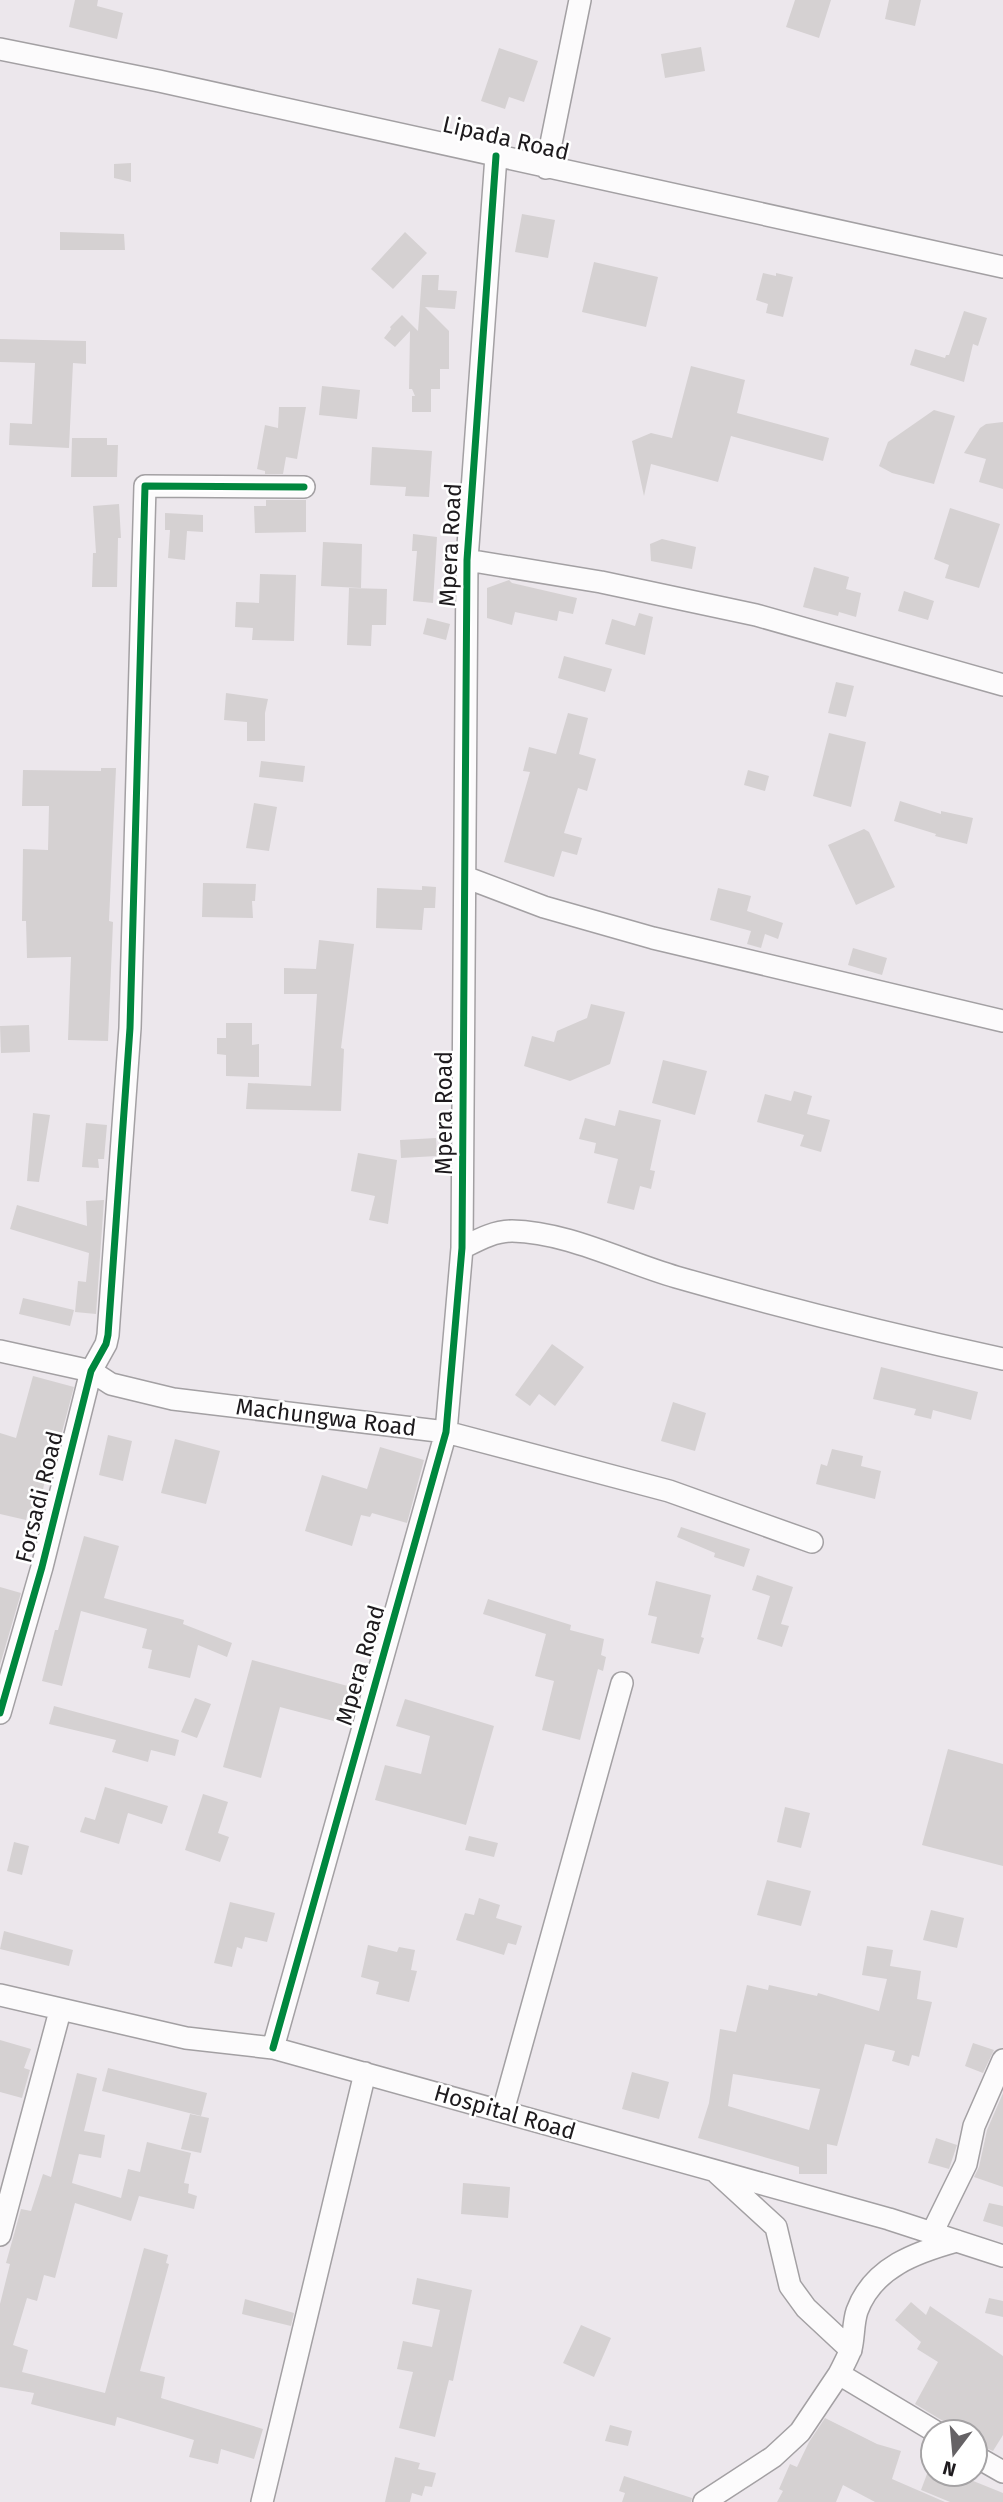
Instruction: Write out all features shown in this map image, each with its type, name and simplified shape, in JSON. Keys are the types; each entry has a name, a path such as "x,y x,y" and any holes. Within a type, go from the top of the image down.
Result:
{"street":[{"path":"546,167 580,0"},
{"name":"Lipada Road","path":"0,49 159,81 1003,267"},
{"name":"Mpera Road","path":"273,2048 446,1432 462,1248 467,560 496,156"},
{"name":"Forsadi Road","path":"0,1713 42,1567 91,1371 106,1345 108,1335 130,1028 145,486 304,487"},
{"path":"467,560 601,582 756,615 1003,685"},
{"path":"465,877 544,907 653,938 1003,1021"},
{"path":"462,1248 485,1237 510,1231 552,1236 745,1297 843,1323 1003,1359"},
{"name":"Machungwa Road","path":"0,1351 91,1371 111,1384 173,1399 446,1432 669,1491 811,1542"},
{"path":"503,2111 622,1683"},
{"name":"Hospital Road","path":"0,1995 186,2038 273,2048 713,2170 1003,2256"},
{"path":"0,2235 60,2011"},
{"path":"932,2233 966,2164 974,2126 1003,2060"},
{"path":"262,2502 365,2073"},
{"path":"713,2170 776,2227 790,2286 806,2308 851,2350"},
{"path":"704,2502 764,2463 800,2432 839,2374 851,2350 857,2311 870,2288 894,2265 910,2256 958,2241"},
{"path":"839,2374 919,2422"}],"building":[{"path":"75,0 98,0 97,6 123,13 117,39 69,27"},
{"path":"795,0 831,0 819,38 786,27"},
{"path":"889,0 921,0 915,26 885,19"},
{"path":"701,47 705,71 665,78 661,54"},
{"path":"499,48 538,61 524,102 509,97 505,109 481,101"},
{"path":"131,163 131,182 114,178 114,164"},
{"path":"522,214 555,220 548,258 515,252"},
{"path":"60,232 124,234 125,250 60,250"},
{"path":"405,232 427,253 393,289 371,269"},
{"path":"594,262 658,277 646,327 582,312"},
{"path":"763,273 793,277 783,317 766,313 768,304 756,300"},
{"path":"422,275 439,275 438,290 457,291 455,309 425,307 449,331 449,369 440,369 440,389 431,389 431,412 412,412 412,396 415,396 412,389 409,389 410,331 395,347 384,338 402,315 418,331"},
{"path":"964,311 987,318 978,346 973,344 964,382 910,365 915,349 945,358 949,355"},
{"path":"0,339 86,341 86,364 73,363 69,448 9,445 10,423 32,424 35,363 0,362"},
{"path":"691,366 745,380 737,413 829,438 823,461 731,436 718,482 651,464 644,496 632,441 651,433 672,438"},
{"path":"322,386 360,390 357,419 319,415"},
{"path":"279,407 306,407 297,459 286,457 283,474 265,474 265,471 257,469 265,425 278,428"},
{"path":"934,410 955,416 934,484 892,473 879,466 888,442"},
{"path":"1003,422 1003,489 979,482 986,459 964,453 980,428 986,424"},
{"path":"72,438 107,438 107,445 118,445 117,477 71,477"},
{"path":"372,447 432,451 429,497 405,496 406,487 370,485"},
{"path":"266,500 306,500 306,532 255,533 254,506 266,506"},
{"path":"119,504 121,538 118,538 117,587 92,587 93,553 96,553 93,506"},
{"path":"950,508 1000,524 979,588 945,578 949,565 934,559"},
{"path":"165,513 203,515 203,532 187,531 185,560 168,558 170,530 165,530"},
{"path":"413,534 437,537 433,603 413,601 417,551 412,551"},
{"path":"662,539 696,547 692,569 651,561 650,544"},
{"path":"323,542 362,544 361,588 321,586"},
{"path":"814,567 849,577 846,589 861,593 856,617 839,612 838,616 803,607"},
{"path":"260,574 296,575 294,641 252,640 253,628 235,627 236,602 259,603"},
{"path":"509,580 512,583 577,598 573,614 559,611 557,621 515,612 512,625 487,618 487,588"},
{"path":"349,588 387,589 386,625 372,625 371,646 347,645"},
{"path":"904,591 934,601 928,620 898,611"},
{"path":"639,613 653,617 645,655 605,644 612,619 635,626"},
{"path":"427,618 450,624 446,640 423,634"},
{"path":"564,656 612,669 605,692 558,678"},
{"path":"836,682 854,686 846,717 828,713"},
{"path":"226,693 268,699 265,741 247,741 247,722 224,720"},
{"path":"568,713 588,718 579,754 596,759 587,791 578,788 564,833 582,838 577,855 562,851 554,877 504,862 530,772 523,771 529,747 556,754"},
{"path":"829,733 866,742 851,807 813,796"},
{"path":"261,761 305,766 303,782 259,777"},
{"path":"101,768 116,768 109,921 113,922 108,1041 68,1040 71,957 27,958 26,921 22,921 23,849 48,850 49,806 22,806 23,770 101,771"},
{"path":"748,770 769,776 765,791 744,785"},
{"path":"900,801 941,814 941,811 973,818 967,844 894,821"},
{"path":"254,803 277,807 269,851 246,848"},
{"path":"864,829 869,832 895,887 856,905 828,845"},
{"path":"203,883 256,884 255,901 252,901 253,918 202,917"},
{"path":"422,886 436,887 435,908 424,908 422,930 376,928 377,888 422,890"},
{"path":"718,888 751,896 747,911 783,923 778,939 765,934 761,948 747,944 751,931 710,920"},
{"path":"319,940 354,944 341,1048 344,1049 341,1111 246,1109 248,1083 311,1086 317,994 284,994 284,968 316,969"},
{"path":"853,948 887,958 882,975 848,965"},
{"path":"591,1004 625,1012 610,1064 570,1081 524,1066 532,1036 554,1042 557,1031 587,1018"},
{"path":"226,1023 252,1023 252,1045 259,1044 259,1077 226,1076 226,1055 217,1054 217,1038 226,1038"},
{"path":"29,1025 30,1052 1,1053 0,1026"},
{"path":"663,1060 707,1071 695,1115 652,1103"},
{"path":"794,1091 812,1096 807,1114 830,1120 821,1152 800,1146 804,1135 757,1122 765,1094 791,1101"},
{"path":"619,1110 661,1120 650,1170 655,1171 651,1189 640,1186 634,1210 607,1203 618,1159 594,1153 596,1143 579,1139 585,1118 615,1126"},
{"path":"33,1113 50,1115 39,1182 27,1181"},
{"path":"86,1123 107,1125 104,1159 98,1159 99,1168 82,1167"},
{"path":"436,1138 437,1156 401,1158 400,1140"},
{"path":"358,1153 397,1160 388,1224 369,1220 375,1196 351,1191"},
{"path":"104,1200 96,1314 75,1312 78,1281 86,1282 89,1253 10,1229 17,1205 87,1226 86,1201"},
{"path":"23,1298 74,1310 70,1326 19,1314"},
{"path":"552,1344 584,1367 555,1406 539,1394 530,1406 515,1395"},
{"path":"881,1367 978,1392 971,1420 933,1410 931,1419 914,1415 916,1409 873,1399"},
{"path":"33,1376 74,1387 49,1481 45,1480 38,1513 28,1511 26,1520 0,1514 0,1433 16,1438"},
{"path":"673,1402 706,1413 695,1451 661,1441"},
{"path":"108,1435 132,1441 123,1481 99,1475"},
{"path":"175,1439 220,1451 206,1504 161,1493"},
{"path":"380,1447 424,1460 407,1523 372,1513 370,1517 361,1515 352,1546 305,1531 322,1475 367,1489"},
{"path":"832,1449 863,1456 861,1466 881,1471 875,1499 816,1484 821,1464 827,1466"},
{"path":"681,1527 750,1549 744,1567 714,1557 715,1553 677,1537"},
{"path":"84,1536 119,1546 104,1598 184,1620 183,1624 232,1643 227,1657 198,1645 190,1678 148,1668 152,1650 142,1648 147,1629 81,1611 62,1686 42,1681"},
{"path":"757,1575 793,1587 781,1624 789,1626 782,1647 757,1639 770,1596 752,1590"},
{"path":"656,1581 711,1595 699,1654 651,1643 657,1617 648,1615"},
{"path":"0,1587 21,1593 0,1665"},
{"path":"488,1599 571,1625 570,1630 604,1639 601,1655 606,1657 603,1671 598,1669 580,1740 542,1730 554,1681 535,1676 546,1634 483,1614"},
{"path":"252,1660 355,1688 345,1724 280,1707 261,1778 223,1767"},
{"path":"195,1698 211,1704 197,1738 181,1732"},
{"path":"405,1699 494,1726 466,1825 375,1800 385,1765 421,1774 430,1736 396,1726"},
{"path":"54,1706 179,1740 175,1756 151,1750 148,1762 112,1752 116,1740 49,1724"},
{"path":"948,1749 1003,1764 1003,1866 922,1845"},
{"path":"105,1787 168,1806 162,1824 128,1813 119,1844 80,1832 85,1817 95,1820"},
{"path":"203,1794 228,1802 218,1833 229,1837 220,1862 185,1850"},
{"path":"785,1807 810,1813 801,1848 777,1842"},
{"path":"469,1836 498,1843 494,1857 465,1850"},
{"path":"14,1842 29,1846 22,1875 7,1871"},
{"path":"767,1880 811,1891 801,1926 757,1915"},
{"path":"479,1898 500,1905 496,1918 522,1926 516,1945 508,1943 504,1955 456,1940 465,1913 474,1915"},
{"path":"230,1902 275,1913 267,1942 245,1937 242,1949 237,1947 232,1967 214,1963"},
{"path":"931,1910 964,1918 957,1948 923,1940"},
{"path":"4,1931 73,1950 69,1966 0,1949"},
{"path":"368,1945 397,1952 399,1947 415,1950 411,1970 417,1971 409,2002 376,1994 379,1982 361,1977"},
{"path":"867,1946 893,1950 890,1966 921,1971 917,1999 932,2002 919,2057 912,2055 909,2066 892,2061 895,2051 865,2044 837,2146 827,2144 827,2174 799,2174 799,2167 698,2138 709,2103 720,2029 736,2032 747,1985 768,1990 769,1985 817,1996 818,1993 879,2011 887,1979 862,1975","holes":["733,2074 820,2089 809,2130 728,2106"]},
{"path":"0,2040 31,2049 24,2068 30,2070 22,2098 0,2092"},
{"path":"973,2043 994,2050 983,2073 965,2066"},
{"path":"108,2068 207,2093 201,2116 102,2091"},
{"path":"632,2072 669,2082 659,2119 622,2109"},
{"path":"77,2073 97,2078 84,2131 105,2135 101,2158 79,2154 72,2183 121,2198 128,2169 140,2172 147,2142 191,2153 184,2183 189,2184 188,2193 197,2196 194,2209 139,2196 131,2221 75,2203 55,2278 44,2275 37,2301 27,2298 13,2345 28,2350 22,2372 105,2393 144,2248 168,2255 166,2263 169,2264 140,2371 165,2377 161,2398 263,2429 254,2459 221,2449 218,2464 189,2457 194,2440 117,2417 115,2426 31,2404 34,2393 0,2387 0,2304 10,2264 6,2263 21,2209 31,2211 43,2174 51,2177"},
{"path":"1003,2093 1003,2187 974,2177 979,2167 987,2130"},
{"path":"190,2114 209,2118 201,2153 181,2149"},
{"path":"936,2138 957,2145 949,2169 928,2163"},
{"path":"463,2183 510,2187 508,2218 461,2214"},
{"path":"989,2203 1003,2206 1003,2227 983,2221"},
{"path":"417,2278 472,2290 453,2381 449,2380 435,2437 399,2428 413,2372 397,2369 403,2341 432,2347 440,2310 412,2304"},
{"path":"989,2298 1003,2301 1003,2317 985,2313"},
{"path":"245,2299 294,2313 291,2326 242,2314"},
{"path":"911,2302 926,2315 930,2306 1003,2356 1003,2435 993,2451 989,2449 989,2418 938,2418 915,2404 938,2362 917,2349 921,2342 895,2320"},
{"path":"581,2325 611,2338 594,2377 563,2363"},
{"path":"825,2418 877,2444 901,2451 892,2479 945,2502 875,2502 843,2485 836,2502 777,2502 783,2491 779,2489 790,2464 797,2467"},
{"path":"610,2425 632,2431 628,2446 605,2441"},
{"path":"395,2457 420,2463 418,2469 436,2473 432,2487 425,2486 422,2496 412,2493 410,2502 385,2502"},
{"path":"624,2476 692,2498 691,2502 622,2502 625,2493 619,2491"},
{"path":"989,2487 1003,2493 1003,2502 950,2502 921,2490"}],"cycle path":[{"path":"273,2048 446,1432 462,1248 467,560 496,156"},
{"path":"0,1713 42,1567 91,1371 108,1335 130,1028 145,486 304,487"}]}
